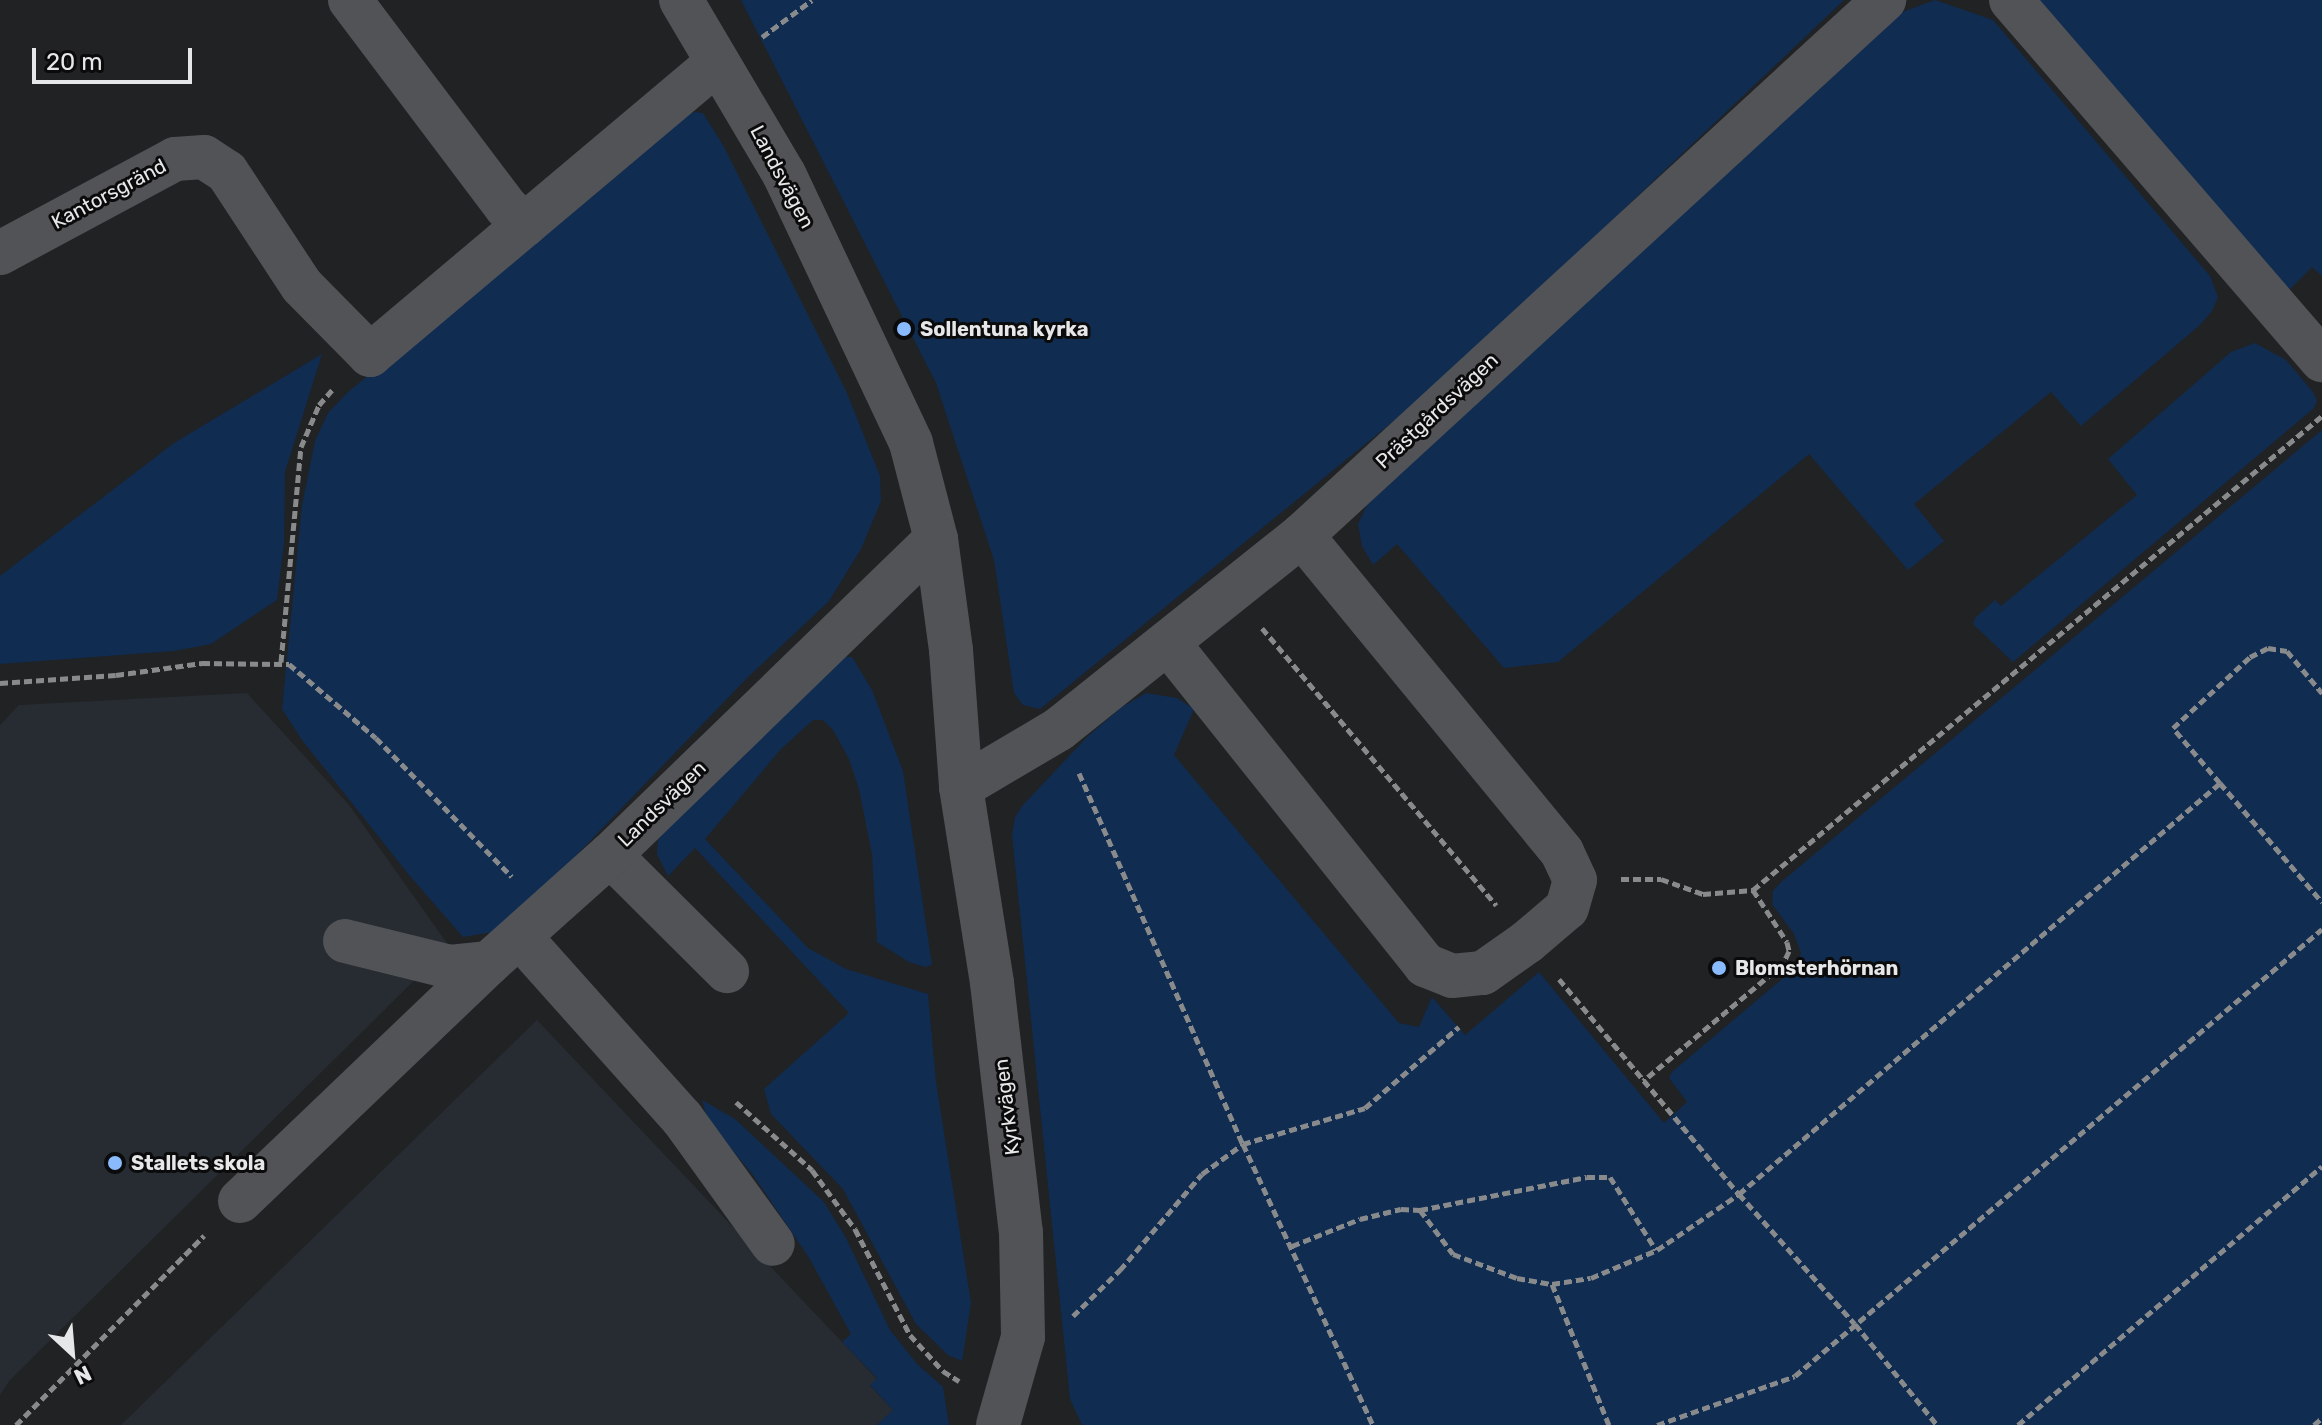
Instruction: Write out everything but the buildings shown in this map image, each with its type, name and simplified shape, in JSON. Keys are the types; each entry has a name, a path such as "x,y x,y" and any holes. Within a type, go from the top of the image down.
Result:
{"street":[{"path":"350,0 506,207 525,225"},
{"name":"Landsvägen","path":"681,0 716,64 784,174 911,443 936,539 951,650 961,787"},
{"name":"Prästgårdsvägen","path":"961,787 1059,729 1232,594 1302,535 1884,0"},
{"path":"2011,0 2322,360"},
{"path":"370,355 716,64"},
{"name":"Kantorsgränd","path":"0,253 175,159 204,157 227,172 302,286 370,355"},
{"path":"1169,644 1425,965 1452,976 1483,973 1527,942 1567,908 1575,880 1562,852 1302,535"},
{"name":"Landsvägen","path":"240,1201 610,855 936,539"},
{"name":"Kyrkvägen","path":"961,787 992,983 1021,1232 1023,1337 998,1425"},
{"path":"610,855 727,971"},
{"path":"345,941 450,967 505,950 682,1118 773,1244"}],"path":[{"path":"716,64 782,24 812,0"},
{"path":"281,662 301,447 319,405 348,373 370,355"},
{"path":"1575,880 1661,879 1703,894 1753,890 2322,416"},
{"path":"1232,594 1739,1194 1855,1324 1937,1425"},
{"path":"2322,693 2287,651 2268,648 2250,657 2173,728 2322,902"},
{"path":"1059,729 1243,1144 1373,1425"},
{"path":"1420,1210 1453,1254 1517,1278 1552,1284 1591,1278 1657,1250 1739,1194 2220,783"},
{"path":"1643,1081 1787,959 1787,942 1753,890"},
{"path":"1657,1425 1795,1376 2322,929"},
{"path":"1067,1323 1120,1270 1202,1174 1243,1144 1365,1108 1471,1017"},
{"path":"2018,1425 2322,1166"},
{"path":"1292,1246 1360,1219 1401,1209 1420,1210 1587,1177 1610,1177 1657,1250"},
{"path":"16,1424 240,1201"},
{"path":"1552,1284 1609,1425"},
{"path":"2314,1425 2322,1418"}],"shaded area":[{"path":"741,0 1844,0 1444,380 1040,709 1023,705 1014,693 994,560 936,383"},
{"path":"1935,0 1993,20 2210,276 2218,297 2212,311 2200,325 2081,426 2051,392 1914,504 1944,541 1908,570 1809,454 1558,662 1504,668 1397,544 1373,565 1362,546 1358,524 1367,505 1886,18"},
{"path":"2033,0 2322,0 2322,276 2312,267 2285,294"},
{"path":"694,112 703,113 723,145 847,393 880,476 881,501 861,549 829,601 747,678 563,869 493,932 463,937 409,875 302,740 282,709 302,505 315,441 328,413 347,393 672,123"},
{"path":"2255,343 2286,360 2313,392 2317,401 2314,408 2013,662 1973,624 1975,618 1995,600 2001,606 2137,495 2108,459 2231,352"},
{"path":"322,354 285,472 284,543 277,600 211,644 174,651 0,664 0,576 174,443"},
{"path":"2322,430 2322,1425 1082,1425 1070,1399 1012,835 1015,817 1023,805 1088,736 1122,707 1146,693 1177,698 1194,709 1174,755 1399,1023 1419,1027 1432,997 1465,1035 1539,972 1664,1123 1687,1102 1669,1078 1672,1072 1795,968 1801,953 1794,934 1772,904 1773,891 1780,883"},
{"path":"838,657 852,657 872,690 903,771 932,965 925,967 909,962 877,942 872,854 859,789 849,759 833,730 823,720 813,720 781,749 705,839 808,948 846,969 928,994 936,1082 971,1303 962,1361 948,1355 916,1324 843,1189 771,1114 764,1089 849,1013 695,848 668,876 657,854 658,840 687,805"},
{"name":"Stallets skola","path":"247,693 349,805 449,946 10,1380 0,1395 0,725 19,705"},
{"path":"537,1020 877,1379 870,1386 893,1410 877,1425 121,1425"},
{"path":"702,1100 735,1119 824,1202 846,1238 890,1330 917,1364 943,1387 949,1425 877,1425 893,1410 870,1385 877,1378 842,1342 851,1334 808,1256 753,1175 708,1121"}],"place":[{"name":"Sollentuna kyrka","path":"904,329"},
{"name":"Blomsterhörnan","path":"1719,968"},
{"name":"Stallets skola","path":"115,1163"}]}
